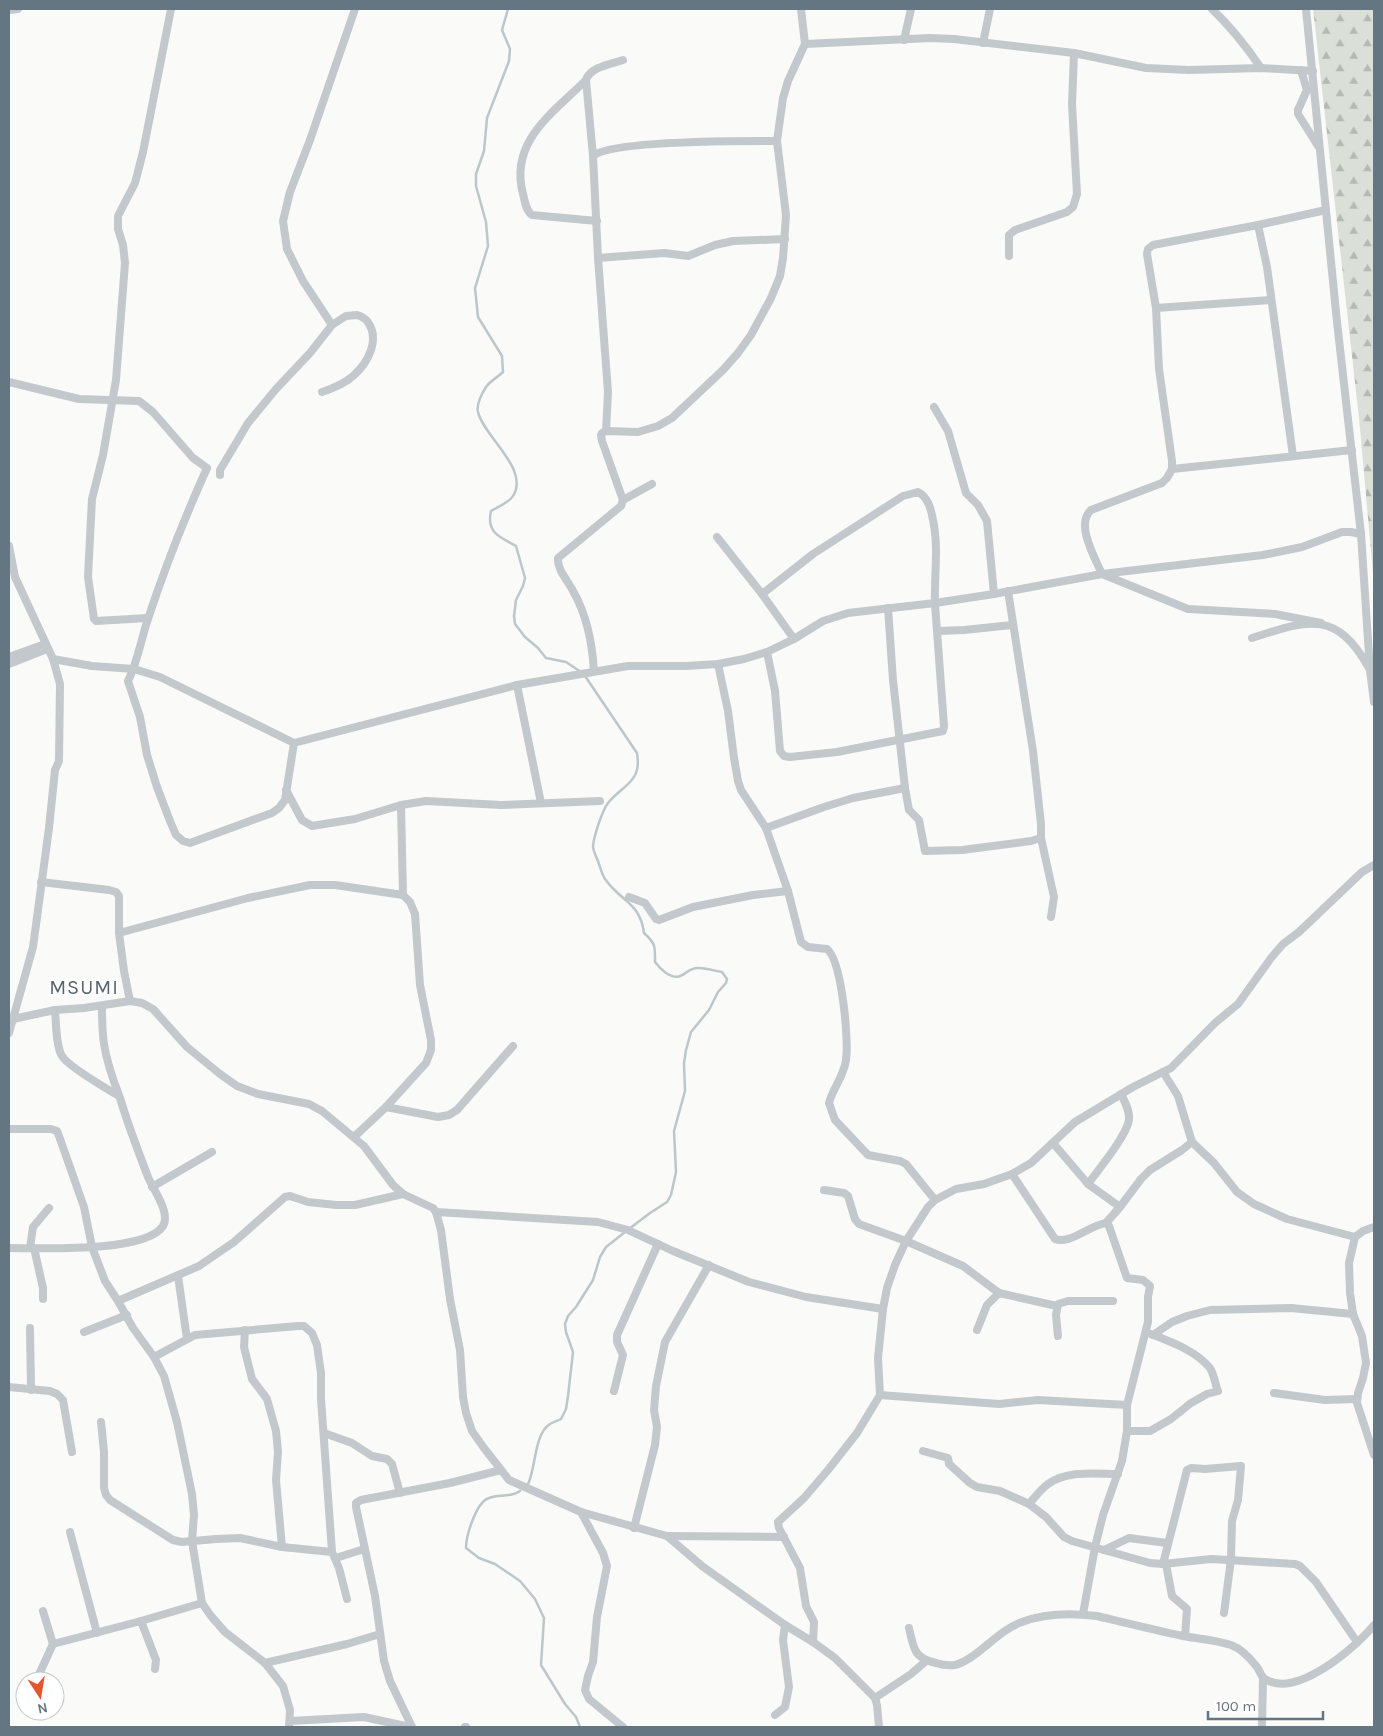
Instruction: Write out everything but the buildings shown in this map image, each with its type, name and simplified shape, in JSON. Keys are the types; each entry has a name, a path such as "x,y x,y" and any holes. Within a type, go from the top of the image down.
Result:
{"street":[{"path":"9,10 18,9"},
{"path":"148,618 96,620 93,618 88,577 92,499 103,456 116,380 125,262 123,245 118,230 118,216 135,183 139,168 171,9"},
{"path":"332,325 303,282 287,249 283,221 290,192 303,160 355,9"},
{"path":"592,671 592,648 582,608 560,568 558,558 621,506 623,500 602,441 602,433 606,431 638,432 658,426 672,418 723,370 751,335 780,276 785,239 786,208 777,141 783,98 805,44 801,9"},
{"path":"904,40 910,9"},
{"path":"983,43 990,9"},
{"path":"1212,9 1229,25 1261,68"},
{"path":"1306,9 1337,322 1361,534 1370,670 1374,702"},
{"path":"805,44 930,38 954,39 1031,47 1120,64 1170,70 1261,68 1313,71"},
{"path":"1009,256 1009,236 1014,230 1067,212 1073,207 1077,194 1072,104 1074,54"},
{"path":"606,431 608,392 593,156 586,80 588,74 592,71 623,60"},
{"path":"1301,70 1307,90 1298,114 1319,147"},
{"path":"586,80 536,130 526,144 522,158 520,183 528,211 532,215 597,221"},
{"path":"593,156 597,152 633,146 703,142 777,141"},
{"path":"1326,210 1153,246 1148,250 1147,254 1156,308 1159,369 1172,469 1162,483 1091,510 1086,514 1084,530 1102,574 1188,609 1275,614 1328,625 1346,637 1361,653 1370,670"},
{"path":"1258,225 1267,267 1292,456"},
{"path":"598,258 664,254 688,256 715,245 733,241 785,239"},
{"path":"1156,308 1271,300"},
{"path":"220,475 220,470 248,423 276,389 310,353 332,325 346,316 357,315 366,320 373,336 372,352 354,375 338,386 322,392"},
{"path":"9,382 79,399 139,401 153,412 193,458 207,468 184,518 148,618 134,669 128,681 140,717 156,787 176,835 183,841 190,843 272,813 280,808 285,800 294,743"},
{"path":"934,407 948,431 966,493 978,505 987,522 994,594"},
{"path":"1172,469 1352,450"},
{"path":"623,500 652,484"},
{"path":"762,594 813,554 903,496 918,492 923,494 927,499 933,521 936,554 935,603 943,731 837,752 784,756 780,751 775,691 767,652"},
{"path":"53,659 92,666 134,669 160,678 294,743 517,685 564,676 628,666 686,666 718,664 744,659 767,652 794,639 833,616 848,613 994,594 1102,574 1262,556 1302,547 1342,532 1361,534"},
{"path":"717,537 762,594 794,639"},
{"path":"9,546 16,578 53,659 60,684 58,761 55,770 33,947 12,1014 9,1033"},
{"path":"1008,591 1033,751 1041,838 1054,896 1051,917"},
{"path":"888,608 905,788 910,810 919,820 926,852 1031,842 1041,838"},
{"path":"1252,638 1278,630 1321,623"},
{"path":"938,631 1012,625"},
{"path":"9,657 46,646"},
{"path":"9,664 46,646"},
{"path":"718,664 741,790 766,828 788,891 801,942 805,946 826,949 830,952 843,996 847,1052 844,1071 829,1103 834,1120 868,1155 900,1161 906,1164 935,1200"},
{"path":"517,685 541,803"},
{"path":"766,828 853,798 905,788"},
{"path":"286,790 302,820 312,826 356,819 401,805 426,801 501,805 600,801"},
{"path":"401,805 403,895"},
{"path":"813,1642 814,1622 806,1606 800,1568 779,1528 778,1522 804,1498 828,1470 857,1433 880,1395 878,1358 882,1309 895,1265 918,1220 935,1200 956,1189 984,1184 1012,1174 1031,1163 1075,1122 1121,1094 1171,1068 1215,1023 1238,1004 1283,944 1299,932 1362,872 1374,865"},
{"path":"41,882 109,890 116,892 119,896 119,932 130,1001"},
{"path":"119,932 248,898 310,885 335,885 403,895 410,902 415,914 420,985 432,1040 431,1050 426,1062 386,1107 354,1137"},
{"path":"629,897 646,903 659,920 694,907 753,895 788,891"},
{"path":"12,1014 102,1006 130,1001 142,1003 153,1009 187,1046 237,1086 258,1094 309,1104 322,1111 364,1146 393,1185 403,1194 433,1208 441,1230 449,1291 460,1350 463,1398 466,1413 472,1431 509,1480 580,1512 667,1536 784,1537"},
{"path":"9,1248 110,1246 153,1234 163,1226 165,1217 164,1207 152,1187 132,1137 106,1055 102,1006"},
{"path":"55,1010 56,1030 63,1057 86,1075 119,1096"},
{"path":"386,1107 438,1117 449,1115 457,1110 513,1046"},
{"path":"1163,1072 1178,1096 1192,1142 1214,1163 1237,1192 1254,1204 1287,1219 1355,1237"},
{"path":"1088,1184 1125,1130 1129,1121 1128,1110 1121,1094"},
{"path":"9,1129 51,1129 57,1131 84,1207 92,1247 105,1281 127,1314 133,1328 154,1357 164,1376 178,1422 186,1462 193,1508 192,1541 202,1603 210,1616 225,1632 265,1663 284,1686 290,1710 290,1724 364,1717 411,1727"},
{"path":"1012,1174 1055,1239 1059,1241 1106,1223 1150,1170 1192,1142"},
{"path":"1053,1143 1088,1184 1120,1207"},
{"path":"152,1187 212,1152"},
{"path":"824,1190 844,1193 848,1196 855,1219 860,1224 906,1241 963,1266 999,1293 1057,1306"},
{"path":"118,1301 199,1266 234,1242 284,1197 290,1196 308,1202 336,1206 356,1205 403,1194"},
{"path":"43,1299 43,1288 32,1248 33,1227 49,1208"},
{"path":"436,1212 598,1222 628,1230 749,1282 806,1296 882,1309"},
{"path":"1083,1614 1095,1547 1103,1515 1122,1461 1127,1431 1128,1405 1150,1334 1148,1297 1150,1286 1143,1280 1127,1278 1109,1226 1106,1223"},
{"path":"1374,1227 1363,1231 1355,1237 1349,1263 1353,1314 1362,1336 1366,1363 1364,1378 1356,1399 1357,1407 1374,1454"},
{"path":"614,1391 623,1355 617,1342 617,1335 658,1244"},
{"path":"634,1528 655,1445 657,1427 654,1410 656,1386 665,1342 709,1265"},
{"path":"178,1276 187,1339"},
{"path":"977,1330 987,1305 999,1293"},
{"path":"1058,1336 1057,1306 1062,1302 1113,1301"},
{"path":"1150,1334 1187,1316 1210,1310 1292,1308 1353,1314"},
{"path":"84,1332 127,1314"},
{"path":"154,1357 187,1339 204,1334 304,1326 312,1333 317,1345 321,1373 334,1555 348,1599"},
{"path":"30,1328 32,1390"},
{"path":"245,1330 244,1347 252,1379 267,1400 276,1431 278,1452 276,1480 282,1547"},
{"path":"1127,1431 1150,1431 1207,1394 1218,1391 1209,1368 1199,1358 1177,1344 1150,1334"},
{"path":"9,1387 50,1391 58,1394 63,1400 72,1452"},
{"path":"1274,1393 1324,1400 1356,1399"},
{"path":"880,1395 999,1404 1038,1400 1128,1405"},
{"path":"101,1422 106,1495 110,1500 173,1540 182,1542 240,1538 334,1555 364,1549"},
{"path":"324,1434 352,1444 372,1456 387,1459 392,1464 400,1493"},
{"path":"923,1451 948,1458 949,1464 978,1487 1000,1491 1029,1504 1046,1517 1068,1539 1104,1550 1150,1563 1165,1564 1211,1559 1231,1559 1300,1566 1316,1582 1357,1642"},
{"path":"1185,1636 1187,1609 1172,1596 1165,1564 1167,1543 1188,1469 1241,1466 1238,1500 1232,1521 1231,1559 1224,1613"},
{"path":"411,1727 390,1681 384,1661 375,1596 356,1503 361,1500 450,1483 501,1470"},
{"path":"1029,1504 1048,1484 1066,1475 1118,1474"},
{"path":"580,1512 603,1553 607,1566 598,1617 593,1662 585,1690 590,1699 623,1727"},
{"path":"70,1532 97,1633"},
{"path":"667,1536 702,1566 835,1658 874,1698 877,1705 879,1727"},
{"path":"1104,1550 1129,1538 1167,1543"},
{"path":"53,1644 202,1603"},
{"path":"41,1671 53,1644 44,1611"},
{"path":"909,1628 914,1649 918,1656 926,1661 946,1665 955,1664 967,1659 1002,1632 1021,1622 1041,1616 1083,1614 1210,1640 1238,1648 1258,1668 1263,1678 1262,1727"},
{"path":"141,1621 156,1660 155,1670"},
{"path":"775,1714 786,1707 789,1687 782,1640 785,1625"},
{"path":"1263,1678 1283,1685 1293,1683 1322,1670 1334,1662 1374,1625"},
{"path":"265,1663 347,1644 380,1634"},
{"path":"874,1698 911,1674 926,1661"}],"green space":[{"path":"1313,9 1374,9 1374,584 1359,418"}],"waterway":[{"path":"508,9 502,30 510,49 509,61 487,118 484,151 476,174 476,186 486,222 488,246 475,288 478,317 502,356 503,372 486,387 480,399 478,412 488,432 504,453 516,475 517,486 513,496 506,503 491,511 490,518 492,529 516,546 525,578 516,600 515,624 546,658 566,662 581,672"},
{"path":"585,676 637,753 638,763 634,777 608,803 597,830 593,848 603,875 611,887 634,908 642,923 644,933 654,946 655,962 665,972 676,977 689,970 704,968 722,972 727,979 709,1010 691,1032 686,1050 684,1063 685,1091 674,1131 676,1172 671,1195 667,1202 629,1229"},
{"path":"528,1484 541,1435 550,1424 561,1419 566,1409 573,1352 566,1332 565,1324 568,1316 593,1280 600,1257 606,1247 625,1232"},
{"path":"520,1491 489,1498 484,1501 476,1512 466,1548 479,1558 495,1564 520,1581 535,1599 544,1618 541,1665 565,1704 576,1717 580,1727"}],"district":[{"name":"MSUMI","path":"84,987"}]}
